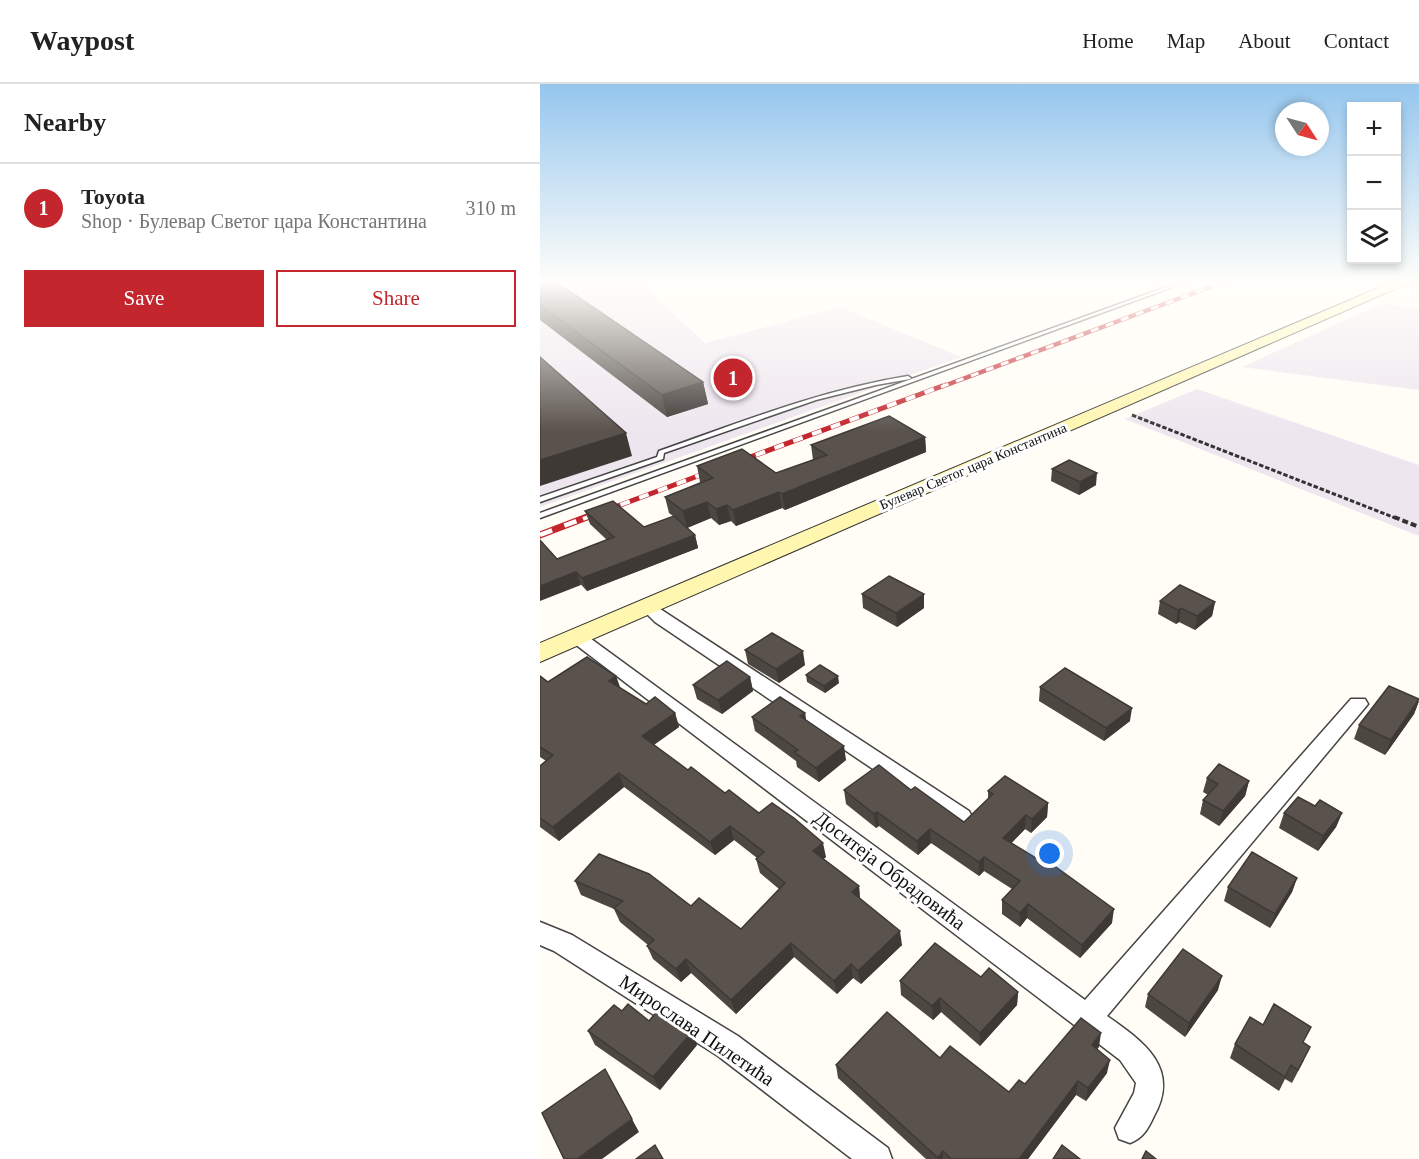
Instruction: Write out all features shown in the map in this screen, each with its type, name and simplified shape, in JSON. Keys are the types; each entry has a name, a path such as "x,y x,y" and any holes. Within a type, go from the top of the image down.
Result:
{"main road":[{"name":"Булевар Светог цара Константина","path":"540,633 1262,331"},
{"name":"Булевар Светог цара Константина","path":"540,653 1289,331"}],"street":[{"path":"648,606 661,618 961,817"},
{"name":"Доситеја Обрадовића","path":"578,637 1087,1017 1139,1060 1150,1076 1149,1095 1130,1128"},
{"path":"1087,1017 1358,704"},
{"name":"Мирослава Пилетића","path":"540,933 563,943 728,1046 876,1159"}],"lane":[{"path":"540,516 1049,331"},
{"path":"540,500 661,458 661,452 856,386 922,377"}],"path":[{"path":"1112,407 1419,527"}],"shaded area":[{"path":"540,331 692,331 705,343 750,331 899,331 961,357 540,507"},
{"path":"1321,331 1419,331 1419,390 1242,367"},
{"path":"1197,389 1419,465 1419,536 1125,419"}],"building":[{"path":"575,331 629,331 703,382 662,395"},
{"path":"540,357 626,433 540,460"},
{"path":"889,416 925,437 782,494 779,492 733,510 727,505 716,509 707,502 683,511 665,497 713,478 697,466 742,449 776,473 827,455 811,445"},
{"path":"1069,460 1097,473 1080,482 1052,469"},
{"path":"613,501 644,527 674,516 695,535 582,578 576,572 540,586 540,540 557,559 614,537 585,511"},
{"path":"889,576 924,594 896,613 862,594"},
{"path":"1180,585 1215,602 1197,616 1160,601"},
{"path":"772,633 803,651 776,669 745,650"},
{"path":"587,657 616,676 609,681 646,704 655,697 675,713 642,736 688,770 691,767 725,793 729,790 759,813 772,803 794,818 823,843 813,851 859,886 852,892 900,931 858,971 851,964 834,981 791,943 731,1000 686,959 676,969 647,946 654,940 614,908 623,901 575,881 599,854 649,874 691,906 699,898 741,929 785,883 756,859 764,852 730,826 710,842 619,773 553,827 540,818 540,766 553,755 540,747 540,676 548,682"},
{"path":"727,661 750,677 718,700 693,685"},
{"path":"820,665 838,676 824,686 806,675"},
{"path":"1065,668 1132,708 1106,728 1040,687"},
{"path":"1389,686 1419,699 1391,740 1359,725"},
{"path":"780,697 805,713 800,716 844,746 816,768 794,752 798,750 752,717"},
{"path":"1219,764 1249,781 1223,811 1203,800 1218,784 1207,778"},
{"path":"879,765 911,790 915,787 964,822 993,794 988,791 1005,776 1048,803 1032,819 1026,815 1003,838 1039,860 1042,857 1114,909 1082,945 1028,904 1020,913 1002,900 1020,881 984,857 979,862 930,829 917,841 877,812 874,814 844,790"},
{"path":"1298,797 1315,806 1320,800 1342,813 1323,836 1284,813"},
{"path":"1252,852 1297,878 1275,914 1228,887"},
{"path":"935,943 981,977 989,968 1018,992 980,1033 940,998 932,1006 900,981"},
{"path":"1183,949 1222,976 1189,1023 1148,994"},
{"path":"628,1004 649,1021 658,1010 692,1032 653,1077 588,1031 614,1005 622,1011"},
{"path":"1274,1004 1311,1027 1303,1042 1310,1047 1298,1070 1291,1065 1285,1077 1235,1044 1250,1017 1263,1025"},
{"path":"887,1012 940,1058 950,1046 1009,1092 1019,1080 1025,1084 1081,1018 1101,1033 1092,1045 1110,1060 1088,1088 1078,1081 1019,1159 951,1159 943,1151 938,1158 836,1065"},
{"path":"605,1069 632,1119 577,1159 564,1159 542,1113"},
{"path":"655,1145 663,1159 636,1159"},
{"path":"1062,1145 1080,1159 1053,1159"},
{"path":"1146,1151 1156,1159 1142,1159"}],"railway":[{"path":"941,387 1091,331"},
{"path":"737,462 945,385"},
{"path":"583,519 714,470"},
{"path":"540,535 587,517"}],"place":[{"name":"Toyota","path":"733,378"}]}
